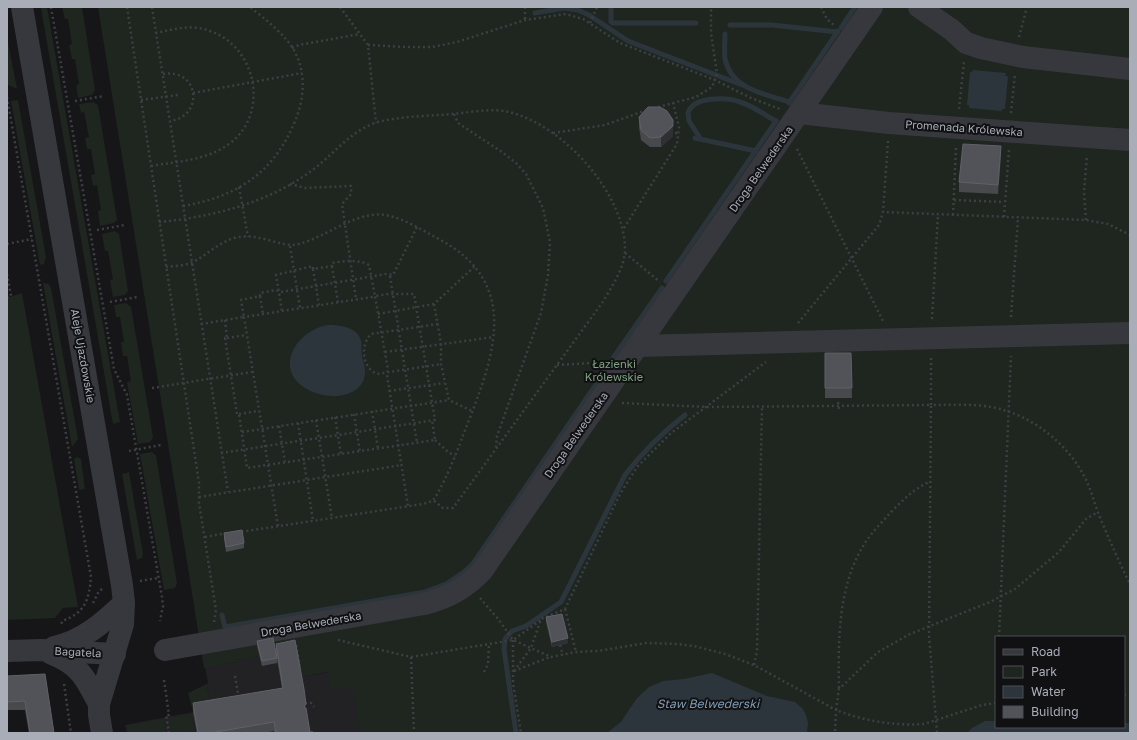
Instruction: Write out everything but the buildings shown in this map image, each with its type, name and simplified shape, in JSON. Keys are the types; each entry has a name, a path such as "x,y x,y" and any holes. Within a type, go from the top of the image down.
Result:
{"street":[{"name":"Aleje Ujazdowskie","path":"22,7 124,603 123,624 100,704"},
{"name":"Droga Belwederska","path":"165,650 433,602 449,596 468,585 482,571 872,7"},
{"path":"918,7 952,30 966,44 1023,57 1130,69"},
{"name":"Promenada Królewska","path":"799,114 889,123 958,127 1011,121 1089,136 1130,140"},
{"path":"638,346 1130,333"},
{"name":"Bagatela","path":"41,650 72,642 85,635 106,620 124,603"},
{"name":"Bagatela","path":"7,651 41,650 115,654"},
{"path":"41,650 68,661 76,667 88,683 100,704 99,715 102,733"}],"path":[{"path":"51,7 114,369 126,395 136,450 163,606 160,621"},
{"path":"127,7 199,483 199,497 215,614"},
{"path":"152,7 228,492"},
{"path":"183,206 204,202 239,187 266,168 285,144 300,107 303,92 302,73 292,48 272,26 250,7"},
{"path":"340,7 368,44 376,123"},
{"path":"525,7 525,20"},
{"path":"590,23 597,7"},
{"path":"553,133 604,125 696,97 712,87 716,74 711,33 711,7"},
{"path":"368,44 407,47 438,46 457,42 525,20 566,14 579,17 620,43 714,80 751,98 799,114"},
{"path":"151,166 198,159 229,144 239,135 246,124 252,110 254,94 253,82 248,66 240,52 231,43 218,34 204,29 191,27 156,32"},
{"path":"292,48 299,45 360,34"},
{"path":"953,215 958,127 966,44"},
{"path":"163,74 173,73 182,77 190,84 193,93 193,101 188,112 179,119 170,121"},
{"path":"193,93 302,73"},
{"path":"75,101 104,96"},
{"path":"141,100 178,96"},
{"path":"7,97 91,577 90,587 84,605 74,617 62,621 60,632"},
{"path":"623,228 674,148 680,133 673,103"},
{"path":"159,222 206,215 244,205 290,184 321,163 356,133 376,123 399,118 504,111 530,119 553,133 578,154 600,181 623,228 625,253 616,279 602,303 453,508 443,508 433,500"},
{"path":"454,114 458,123 506,154 526,174 543,208 550,242 548,275 541,313 497,436 496,448"},
{"path":"1004,217 1011,121"},
{"path":"796,325 879,225 883,212 889,123"},
{"path":"786,132 794,144 884,322 896,340"},
{"path":"670,133 680,133"},
{"path":"1086,220 1084,192 1089,136"},
{"path":"290,184 305,188 351,186 351,194 342,204 344,226 356,299"},
{"path":"239,187 244,205 248,237"},
{"path":"954,200 1004,202"},
{"path":"883,212 1086,220 1108,224 1130,235"},
{"path":"166,267 191,263 224,242 236,238 266,238 290,246 308,242 364,217 376,214 396,218 417,227 452,246 475,266 487,284 492,297 495,318 494,336 486,368 472,411 455,456 433,500 423,504 204,537"},
{"path":"932,321 938,215"},
{"path":"1010,319 1018,218"},
{"path":"97,230 125,225"},
{"path":"390,276 393,275 417,227"},
{"path":"7,244 32,239"},
{"path":"290,246 300,308"},
{"path":"625,253 674,293"},
{"path":"282,311 276,275 312,266 313,269 332,266 332,263 362,261 369,265 380,333 385,352 389,391 408,506"},
{"path":"332,266 338,302"},
{"path":"378,314 434,304 475,266"},
{"path":"313,269 319,305"},
{"path":"7,274 11,296 7,297"},
{"path":"278,526 241,300 260,296 260,293 297,289 386,274 390,276"},
{"path":"390,276 417,443"},
{"path":"201,324 375,296 414,294 435,420 221,453"},
{"path":"260,296 263,314"},
{"path":"110,302 137,297"},
{"path":"434,304 441,343 441,364 449,400"},
{"path":"225,320 227,338"},
{"path":"438,324 371,334 364,344 364,356 368,367 374,373 387,373 441,364"},
{"path":"246,335 224,338 248,468 435,440"},
{"path":"385,352 494,336"},
{"path":"999,636 1011,352"},
{"path":"931,357 929,627 937,733"},
{"path":"576,652 565,609 629,479 651,452 670,434 768,361"},
{"path":"557,364 584,364"},
{"path":"152,388 252,372"},
{"path":"389,391 444,383"},
{"path":"602,399 620,403 646,405 708,407 838,403 986,406 1009,412 1037,426 1063,446 1080,469 1088,484 1098,512 1130,584"},
{"path":"242,432 449,400 472,411"},
{"path":"838,403 839,409"},
{"path":"754,665 757,651 762,406"},
{"path":"239,414 258,411"},
{"path":"372,411 378,449"},
{"path":"354,414 360,452"},
{"path":"335,417 341,454"},
{"path":"316,420 332,518"},
{"path":"432,420 435,440 448,452 455,456"},
{"path":"298,423 313,521"},
{"path":"279,426 285,462"},
{"path":"129,451 161,445"},
{"path":"199,497 402,465"},
{"path":"835,733 839,689 840,632 845,594 854,566 866,540 880,524 915,489 929,482"},
{"path":"839,689 878,652 905,636 1001,596 1015,588 1059,552 1086,519 1098,512"},
{"path":"924,554 929,554"},
{"path":"139,582 158,578"},
{"path":"482,601 513,640 551,657"},
{"path":"324,621 328,638 411,657 513,640 541,619 565,609"},
{"path":"514,672 531,648 541,619"},
{"path":"513,640 514,672 521,733"},
{"path":"514,672 551,657 576,652 598,652 646,643 677,644 709,650 754,665 836,710 850,715 889,723 924,724 982,705 995,703"},
{"path":"484,672 488,664 489,645"},
{"path":"560,645 563,655"},
{"path":"411,657 414,733"},
{"path":"235,676 240,701"},
{"path":"64,678 63,686 71,733"},
{"path":"164,680 169,715 166,715 169,733"},
{"path":"305,703 311,703 314,707"}],"shaded area":[{"path":"295,650 299,677 336,671 402,733 127,733 125,725 210,709 205,667"}],"green space":[{"path":"47,7 120,422 113,424 41,8"},
{"path":"62,7 82,7 95,90 92,95 78,98 76,85 79,84 75,59 72,59 69,45 72,44 68,19 65,19"},
{"name":"Łazienki Królewskie","path":"98,7 1130,7 1130,733 360,733 352,687 331,691 328,672 299,677 295,650 237,660 237,662 204,668"},
{"path":"7,37 17,89 8,85"},
{"path":"18,100 46,257 44,264 40,265 11,101"},
{"path":"93,102 98,105 117,220 114,223 100,226 98,211 101,210 97,185 93,186 91,175 95,174 91,149 87,149 85,138 89,137 84,112 81,113 79,104"},
{"path":"115,231 119,234 128,291 125,295 113,297 110,280 113,279 108,251 105,251 102,234"},
{"path":"43,283 49,284 51,288 78,439 72,447"},
{"path":"22,293 78,607 63,608 55,618 7,620 7,298"},
{"path":"126,303 131,307 153,437 150,442 138,444 127,382 131,381 127,356 123,356 121,342 124,342 120,317 116,317 114,305"},
{"path":"152,452 156,456 177,583 175,588 164,590 140,454"},
{"path":"77,457 81,459 85,489 79,490 74,459"},
{"path":"129,472 143,554 142,558 137,560 122,474"},
{"path":"207,684 210,709 193,712 188,693"},
{"path":"191,714 195,733 178,733 177,729 171,729 169,718"},
{"path":"164,719 166,733 128,733 127,726"}],"water":[{"path":"973,70 1006,73 1005,76 1008,76 1005,109 1002,109 1002,111 969,108 969,105 967,105 970,72"},
{"path":"328,325 343,326 348,328 359,336 361,341 365,374 362,383 357,389 350,393 332,396 314,393 297,381 291,371 290,361 293,351 299,342 307,334 317,328"},
{"name":"Staw Belwederski","path":"712,673 767,696 795,702 803,709 806,715 808,723 807,733 607,733 621,722 637,698 649,687 663,681 684,679"},
{"path":"985,721 995,721 995,728 1125,728 1125,723 1130,723 1130,733 967,733 972,728"}],"waterway":[{"path":"611,7 611,22 613,23 696,23"},
{"path":"841,28 855,7"},
{"path":"535,13 564,8 578,10 589,15 628,41 742,85"},
{"path":"730,25 772,25 838,32"},
{"path":"789,103 838,31"},
{"path":"725,34 725,59 728,69 734,77 750,89 789,102"},
{"path":"700,138 689,121 688,113 691,107 696,103 711,99 734,100 750,106 776,121"},
{"path":"666,281 776,121"},
{"path":"695,138 756,151"},
{"path":"609,364 662,288"},
{"path":"222,615 225,627 425,592 446,584 472,565 606,370"},
{"path":"516,733 504,649 505,639 512,631 526,626 561,602 625,475 653,443 685,415"}]}
